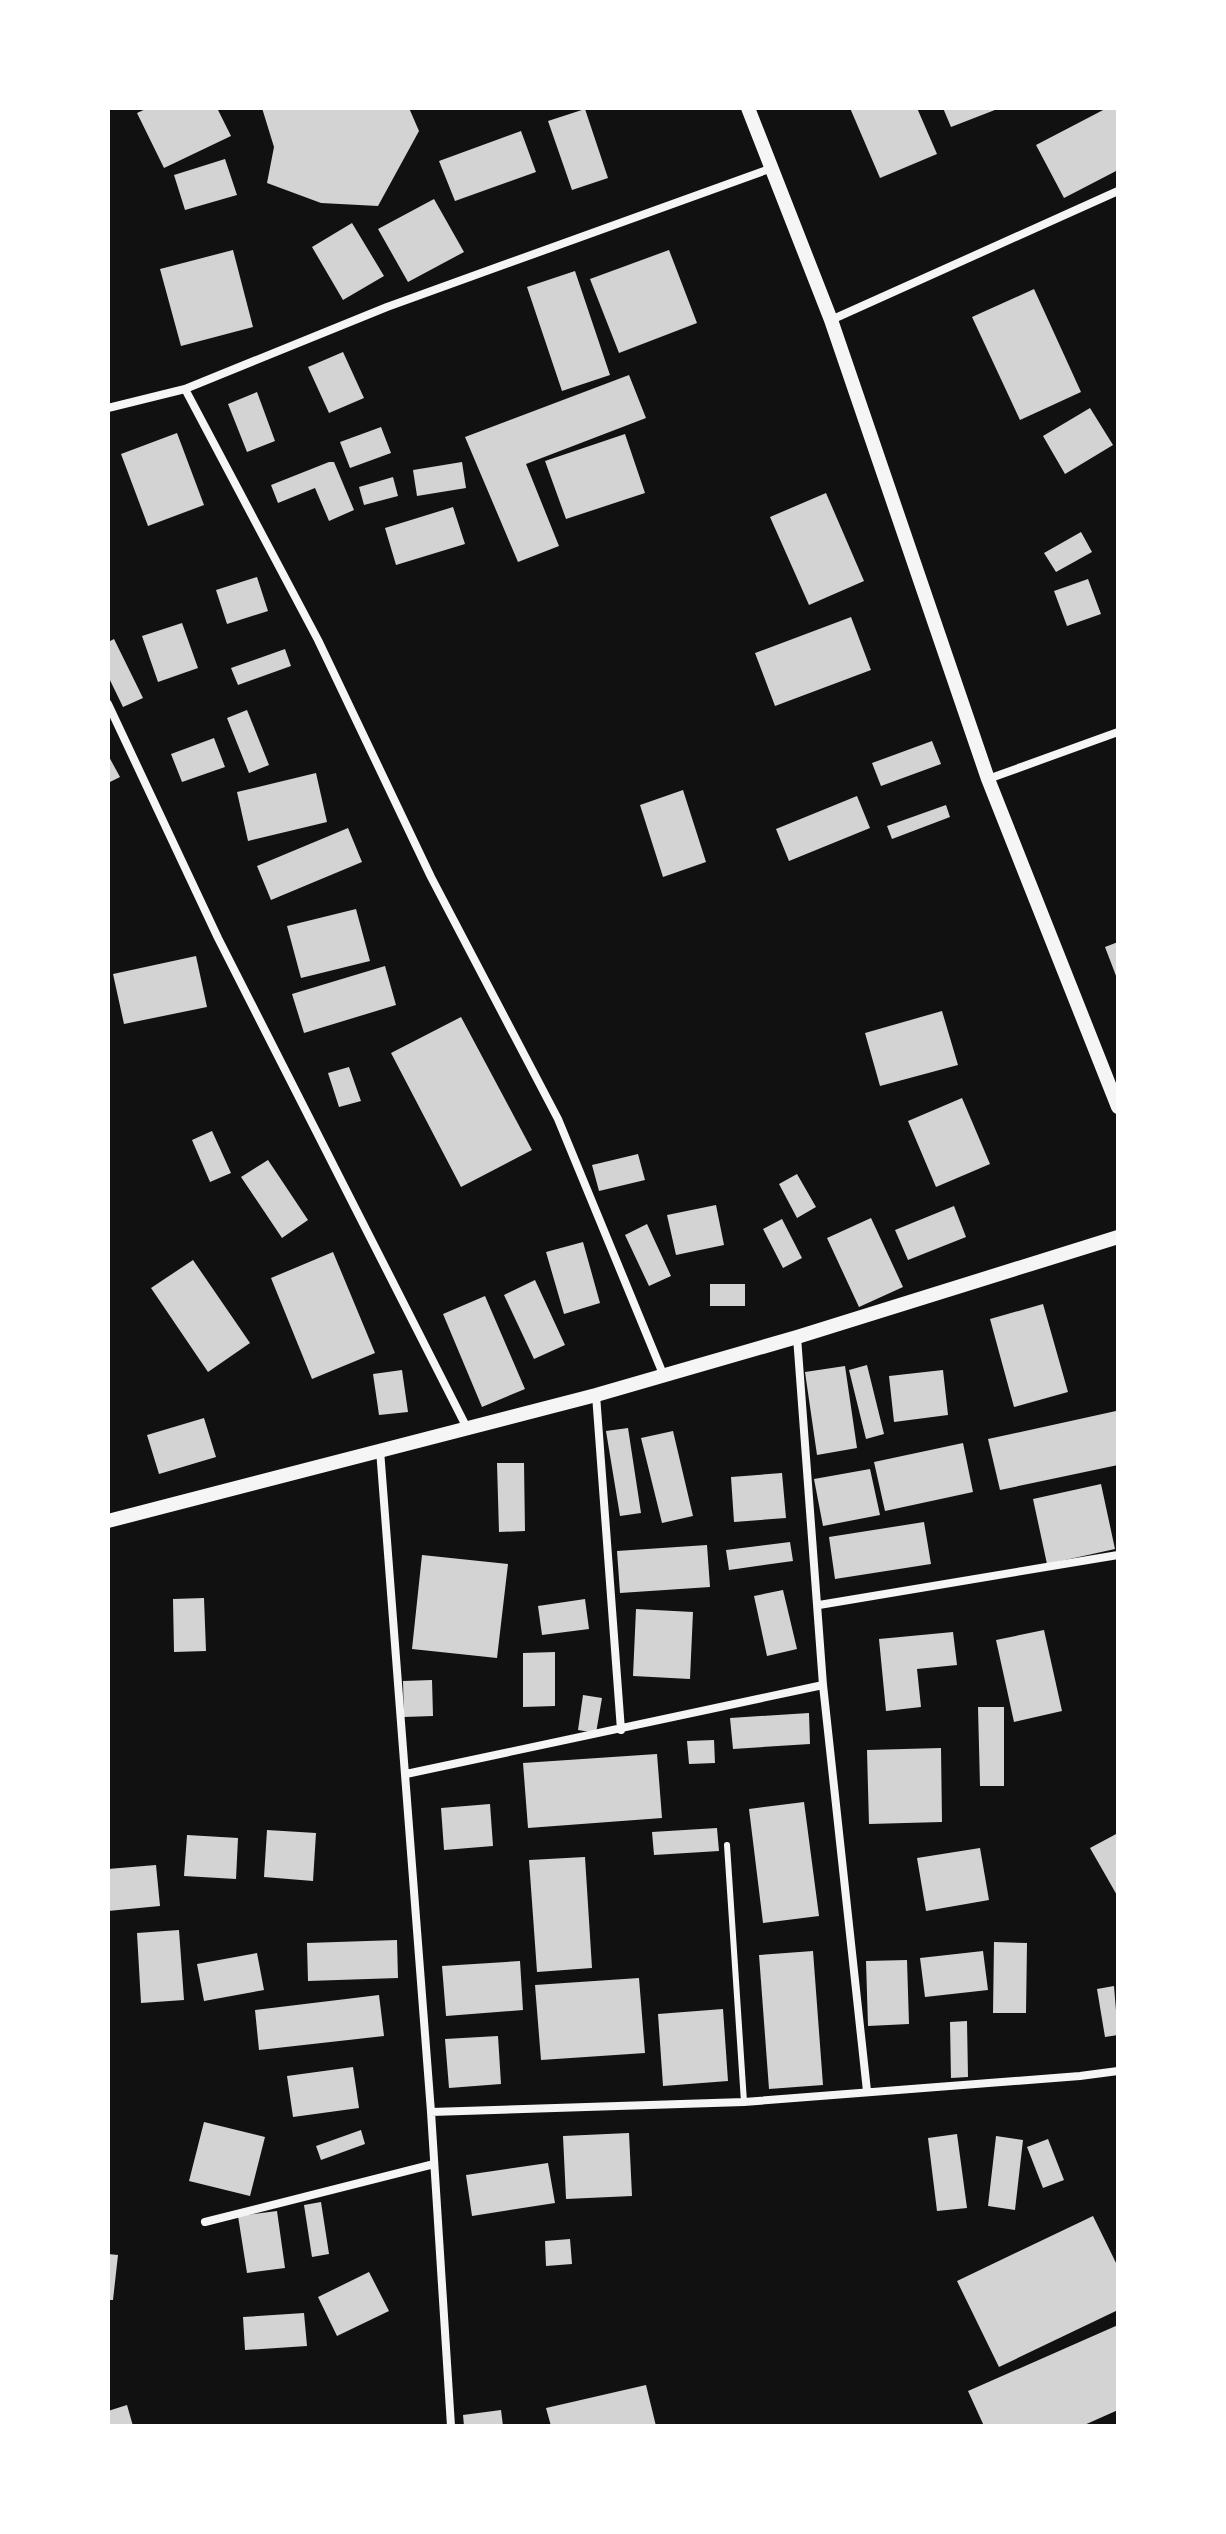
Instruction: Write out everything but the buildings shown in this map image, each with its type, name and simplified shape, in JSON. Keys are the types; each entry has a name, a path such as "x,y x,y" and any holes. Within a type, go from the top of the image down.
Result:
{"street":[{"path":"748,108 831,320 988,779 1118,1107"},
{"path":"108,408 185,389 387,307 772,168"},
{"path":"831,320 1118,191"},
{"path":"185,389 318,640 431,877 558,1119 663,1374"},
{"path":"108,704 225,952 467,1428"},
{"path":"988,779 1118,732"},
{"path":"108,1521 596,1395 797,1337 1118,1237"},
{"path":"797,1337 823,1685 867,2091"},
{"path":"596,1395 621,1730"},
{"path":"380,1450 431,2112 451,2426"},
{"path":"819,1605 1118,1555"},
{"path":"406,1774 823,1685"},
{"path":"431,2112 744,2102 1118,2071"},
{"path":"205,2222 434,2164"}],"lane":[{"path":"727,1845 744,2102"}]}
